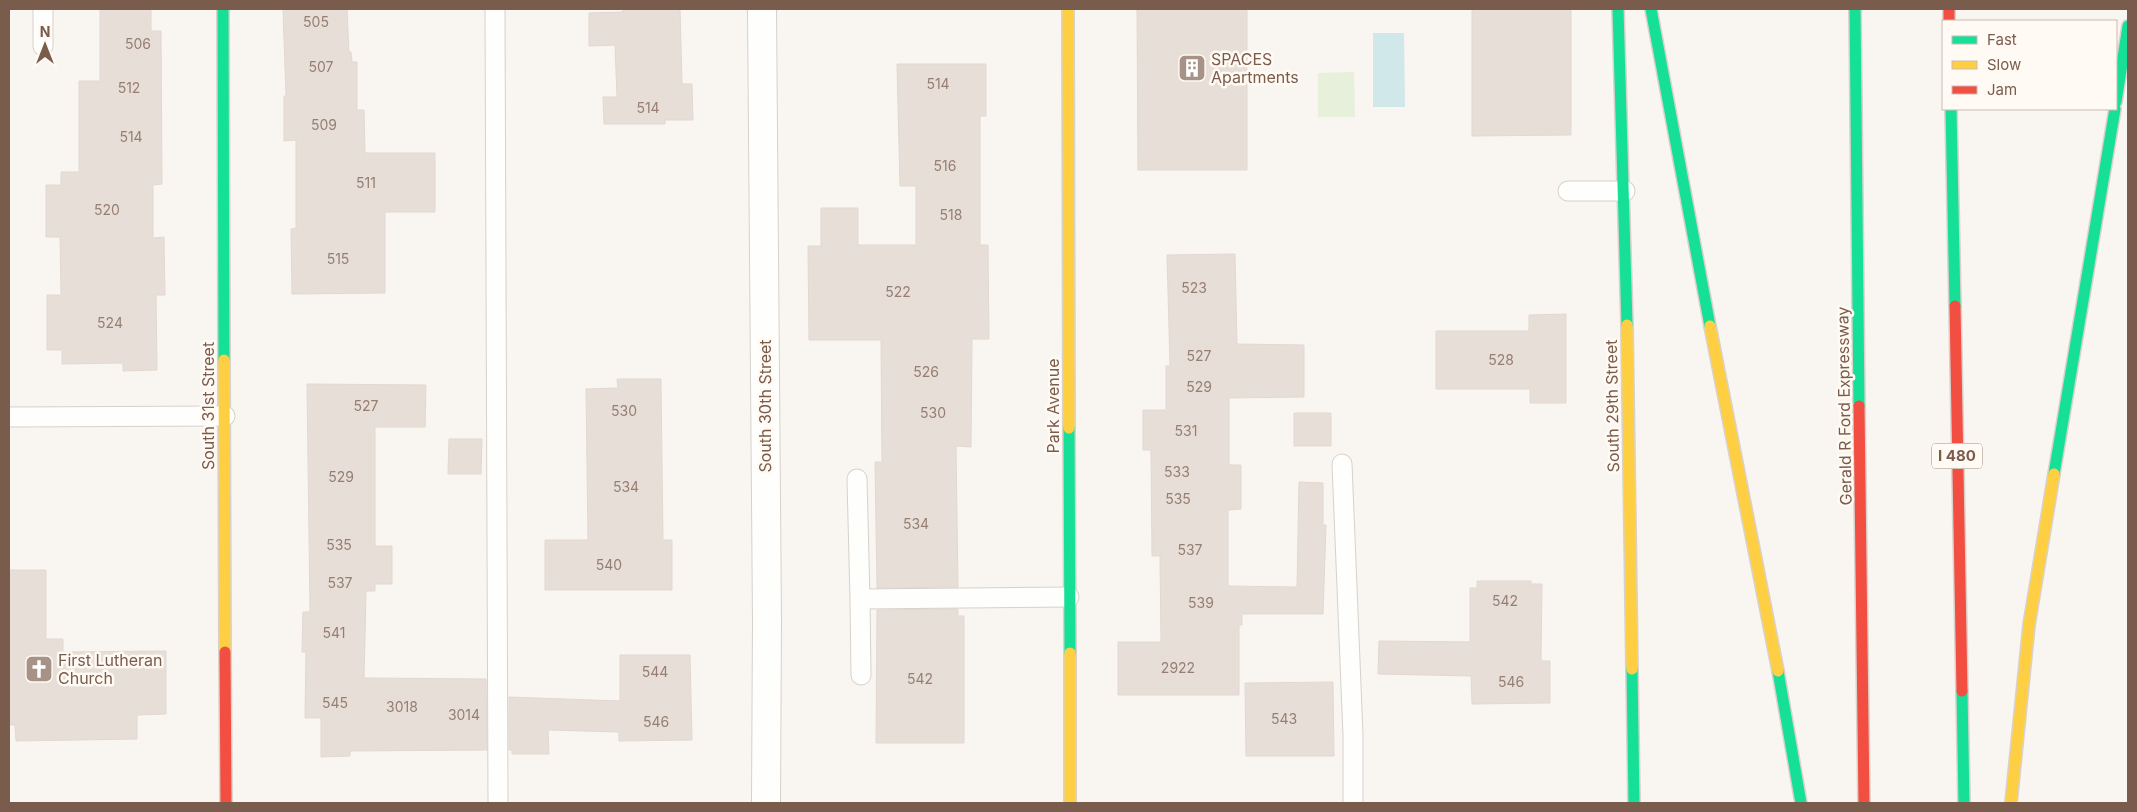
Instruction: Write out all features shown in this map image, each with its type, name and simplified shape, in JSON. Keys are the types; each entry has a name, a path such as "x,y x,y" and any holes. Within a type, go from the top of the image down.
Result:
{"main road":[{"name":"South 31st Street","path":"223,9 226,803"},
{"name":"Park Avenue","path":"1068,9 1070,803"},
{"name":"South 29th Street","path":"1618,9 1625,191 1634,803"},
{"path":"1651,9 1708,317 1795,760 1801,803"},
{"name":"Gerald R Ford Expressway","path":"1855,9 1864,803"},
{"path":"2117,96 2128,26"},
{"name":"I 480","path":"1951,110 1964,803"},
{"path":"2011,803 2029,625 2115,110"}],"street":[{"name":"South 30th Street","path":"762,9 767,621 766,803"}],"lane":[{"path":"43,9 43,46"},
{"path":"496,9 498,803"},
{"path":"1568,191 1625,191"},
{"path":"9,417 225,416"},
{"path":"1342,464 1353,735 1353,803"},
{"path":"857,479 861,674"},
{"path":"860,600 1069,597"}],"green space":[{"path":"1354,72 1355,117 1318,117 1318,73"}],"water":[{"path":"1373,33 1404,33 1405,107 1373,107"}],"building":[{"path":"100,9 151,9 151,31 161,31 162,184 153,185 153,238 164,237 165,295 156,295 157,370 123,371 123,363 62,364 62,350 47,350 47,295 61,295 60,237 46,237 46,185 61,185 61,172 79,172 79,81 100,81"},
{"path":"283,9 347,9 349,52 351,52 352,62 357,62 357,110 364,110 365,153 435,153 435,212 385,212 385,293 292,294 291,229 296,228 296,140 284,141 284,96 286,96"},
{"path":"623,9 680,9 682,84 692,84 693,120 665,120 665,124 604,124 603,97 617,97 615,45 589,46 589,13 623,12"},
{"path":"1137,9 1247,9 1247,170 1138,170"},
{"path":"1472,9 1571,9 1571,135 1472,136"},
{"path":"897,64 986,64 986,116 980,116 980,245 988,245 989,339 972,339 971,447 956,446 958,587 877,588 875,462 882,462 881,340 809,340 808,246 821,246 821,208 858,208 858,245 916,245 916,186 900,186"},
{"path":"1235,254 1237,344 1304,345 1304,397 1229,398 1229,465 1241,465 1241,509 1228,510 1228,586 1297,587 1299,482 1323,483 1323,525 1326,525 1323,614 1242,614 1242,625 1239,625 1239,695 1118,695 1118,642 1161,642 1160,556 1152,556 1151,450 1143,450 1143,410 1166,410 1166,366 1170,366 1167,255"},
{"path":"1566,314 1566,403 1530,403 1530,389 1436,389 1436,331 1529,331 1529,315"},
{"path":"617,379 661,379 663,540 672,540 672,590 545,590 545,540 588,540 586,389 618,388"},
{"path":"307,384 426,385 425,427 375,427 375,546 392,546 392,584 375,584 375,591 366,591 364,678 486,679 487,750 350,751 350,756 321,757 321,718 305,718 306,652 302,652 303,612 310,612"},
{"path":"1294,413 1331,413 1331,446 1294,446"},
{"path":"449,439 482,439 481,474 448,474"},
{"path":"9,570 46,570 46,639 63,639 63,652 166,651 166,714 137,715 137,739 16,741 15,725 9,725"},
{"path":"1477,581 1531,581 1531,584 1542,584 1541,661 1550,661 1550,703 1472,704 1471,676 1378,674 1379,641 1470,642 1470,588 1477,588"},
{"path":"958,609 958,616 964,616 964,743 876,743 877,610"},
{"path":"620,655 690,655 692,740 619,741 619,732 548,730 549,754 512,754 512,750 509,750 509,697 620,701"},
{"path":"1333,682 1334,756 1246,756 1245,683"}],"traffic: fast":[{"path":"223,9 224,360"},
{"path":"1618,9 1627,325"},
{"path":"1651,9 1710,326"},
{"path":"1855,9 1859,406"},
{"path":"2117,96 2128,26"},
{"path":"1951,110 1955,306"},
{"path":"2054,474 2115,110"},
{"path":"1069,428 1070,653"},
{"path":"1632,669 1634,803"},
{"path":"1778,671 1801,803"},
{"path":"1962,691 1964,803"}],"traffic: slow":[{"path":"1068,9 1069,428"},
{"path":"1627,325 1632,669"},
{"path":"1710,326 1778,671"},
{"path":"224,360 225,652"},
{"path":"2011,803 2029,625 2054,474"},
{"path":"1070,653 1070,803"}],"traffic: jam":[{"path":"1949,9 1949,20"},
{"path":"1955,306 1962,691"},
{"path":"1859,406 1864,803"},
{"path":"225,652 226,803"}],"place":[{"name":"SPACES Apartments","path":"1192,68"},
{"name":"First Lutheran Church","path":"39,669"}]}
